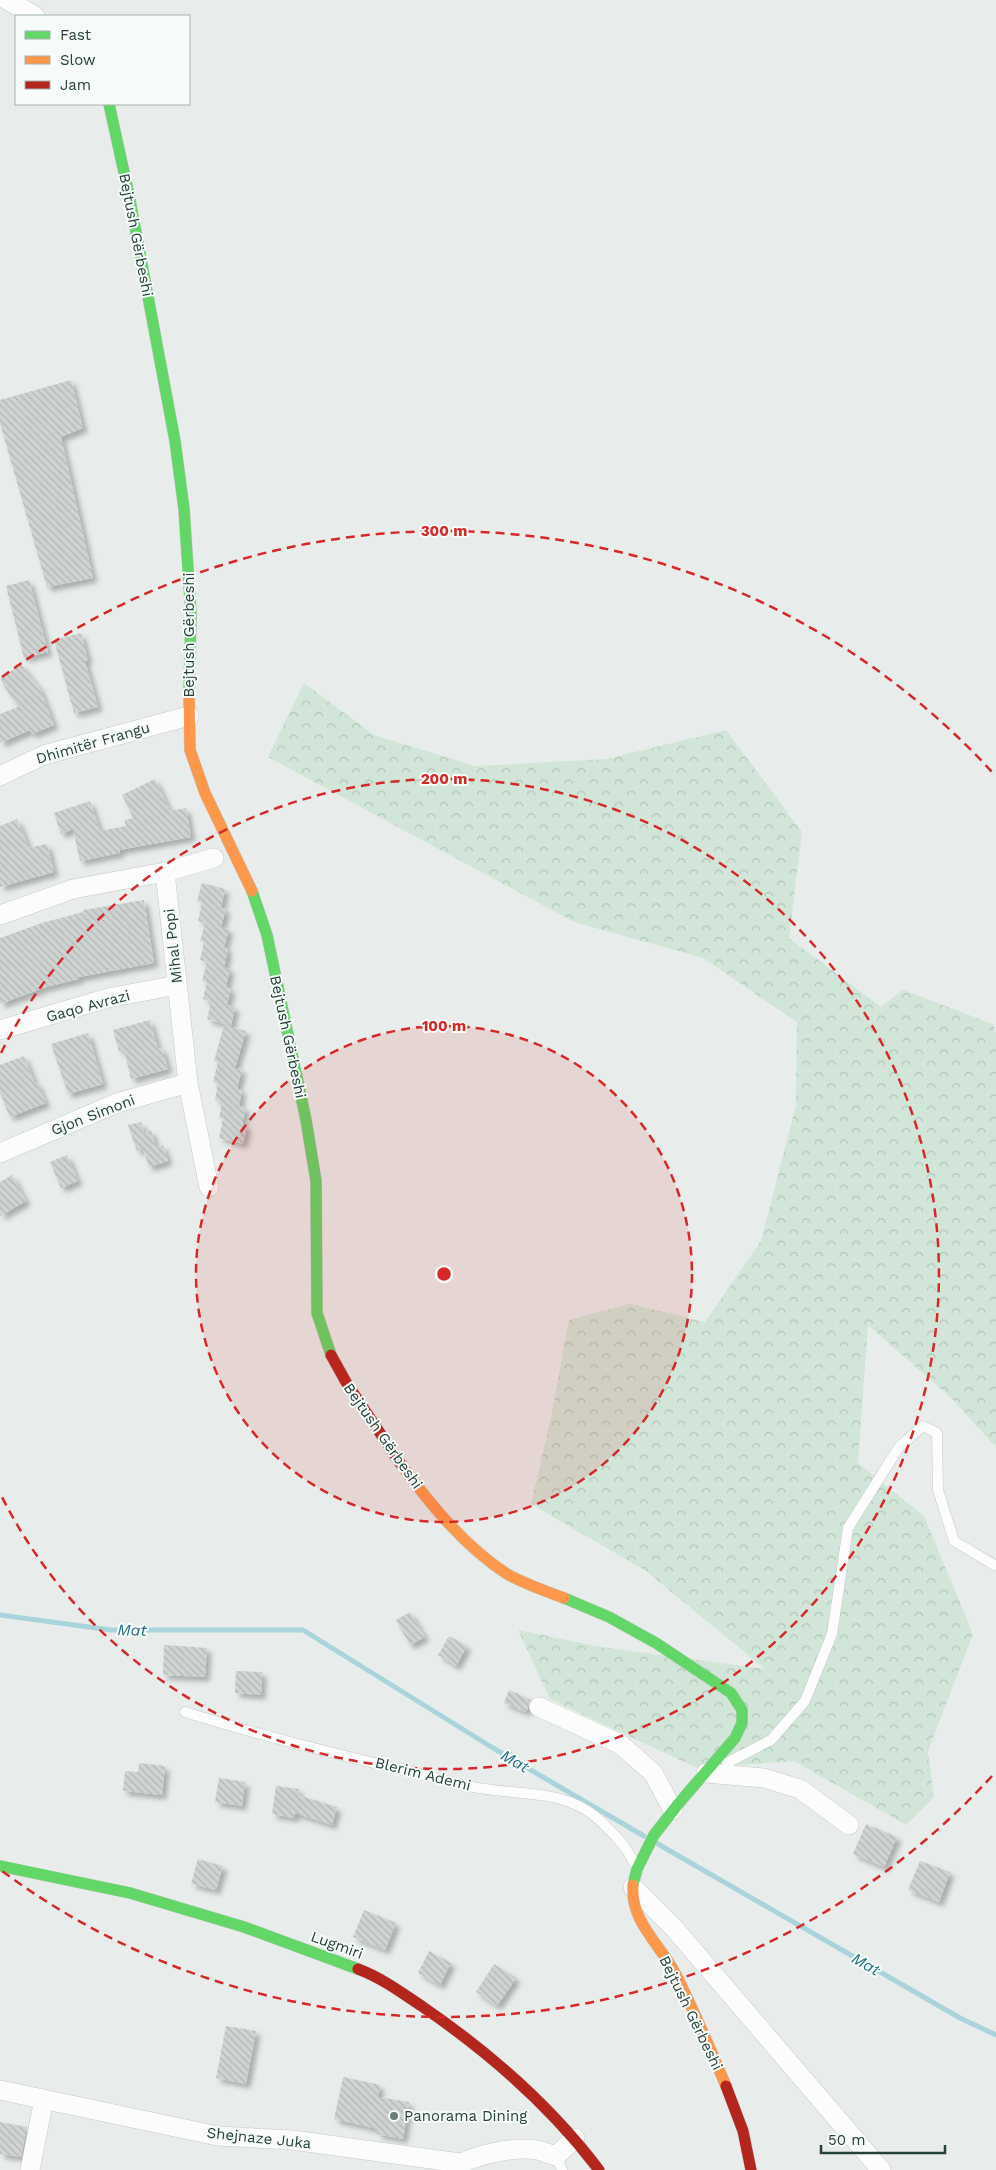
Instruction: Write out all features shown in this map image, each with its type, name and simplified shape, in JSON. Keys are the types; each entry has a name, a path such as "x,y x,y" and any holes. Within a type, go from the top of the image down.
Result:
{"street":[{"path":"7,0 33,15"},
{"name":"Bejtush Gërbeshi","path":"109,105 148,294 175,441 184,509 191,614 190,750 197,773 213,810 246,876 258,905 267,935 316,1181 317,1313 320,1332 338,1370 406,1472 433,1506 482,1554 511,1576 528,1585 608,1616 642,1635 731,1693 742,1705 743,1720 740,1730 706,1774 672,1810 642,1856 633,1887 634,1910 641,1924 674,1971 703,2032 743,2127 751,2170"},
{"name":"Dhimitër Frangu","path":"0,776 44,755 189,716"},
{"path":"0,915 73,889 164,872 214,858"},
{"name":"Mihal Popi","path":"164,872 188,1083 209,1188"},
{"name":"Gaqo Avrazi","path":"0,1030 108,998 177,985"},
{"name":"Gjon Simoni","path":"0,1153 117,1103 188,1083"},
{"path":"539,1708 620,1744 652,1774 672,1810"},
{"path":"706,1774 764,1778 800,1789 849,1825"},
{"name":"Lugmiri","path":"0,1866 140,1896 244,1927 377,1976 467,2036 511,2073 575,2138 599,2170"},
{"path":"633,1887 674,1928 881,2170"},
{"name":"Shejnaze Juka","path":"0,2090 218,2136 292,2140 456,2166"},
{"path":"30,2170 44,2099"},
{"path":"456,2166 496,2153 522,2150 536,2150 559,2163 575,2138"}],"lane":[{"path":"706,1774 771,1740 805,1701 832,1634 848,1528 899,1447 923,1426 937,1433 938,1490 954,1541 996,1566"},
{"name":"Blerim Ademi","path":"185,1712 250,1732 466,1786 565,1800 582,1807 595,1817 628,1851 637,1868"}],"green space":[{"path":"304,683 374,735 475,766 606,759 726,730 802,832 789,938 881,1007 903,990 993,1024 996,1033 996,1447 952,1399 868,1325 858,1463 924,1516 973,1634 928,1751 934,1797 906,1825 794,1761 697,1768 550,1699 518,1630 601,1647 765,1669 646,1571 531,1504 551,1418 569,1320 630,1304 705,1322 761,1241 796,1105 797,1022 703,958 574,922 268,757"}],"building":[{"path":"71,380 83,428 61,437 93,578 47,587 0,423 0,400"},
{"path":"29,580 48,652 24,658 6,586"},
{"path":"81,633 88,660 85,661 98,707 74,713 54,640"},
{"path":"21,664 40,689 54,725 32,734 30,730 0,743 0,714 18,707 0,679"},
{"path":"155,779 170,811 186,808 191,837 119,850 120,853 80,861 73,829 61,834 54,813 90,801 100,831 126,826 124,820 133,818 122,795"},
{"path":"17,819 29,848 47,844 54,872 0,887 0,826"},
{"path":"202,883 225,889 221,908 226,909 221,927 229,929 224,948 228,949 224,967 230,969 226,987 231,989 227,1005 235,1007 231,1026 207,1019 211,1001 203,999 207,982 202,981 207,962 200,960 204,942 200,941 205,923 198,921 202,903 197,901"},
{"path":"144,900 154,963 79,977 79,979 46,987 0,1004 0,938 42,923 83,912 83,910"},
{"path":"150,1020 158,1049 162,1048 168,1069 131,1079 124,1050 119,1051 113,1030"},
{"path":"224,1025 246,1031 235,1068 242,1069 237,1089 242,1090 239,1106 246,1108 242,1124 247,1126 243,1144 219,1138 223,1119 219,1118 222,1102 215,1100 218,1083 213,1082 218,1062 214,1061"},
{"path":"88,1033 103,1084 68,1094 51,1044"},
{"path":"24,1056 35,1084 37,1083 46,1103 10,1117 0,1093 0,1065"},
{"path":"141,1122 144,1133 151,1130 156,1147 163,1145 168,1161 149,1167 143,1149 137,1151 128,1125"},
{"path":"67,1155 78,1181 61,1188 50,1162"},
{"path":"12,1175 26,1201 0,1216 0,1182"},
{"path":"410,1612 425,1637 410,1645 396,1620"},
{"path":"449,1636 467,1646 456,1666 438,1655"},
{"path":"164,1645 207,1648 205,1677 163,1675"},
{"path":"236,1671 262,1672 261,1695 235,1693"},
{"path":"509,1690 531,1700 526,1712 504,1703"},
{"path":"139,1763 165,1766 162,1795 123,1791 125,1771 138,1772"},
{"path":"219,1778 245,1782 242,1806 215,1802"},
{"path":"276,1786 299,1789 298,1795 337,1807 332,1825 295,1813 294,1818 272,1814"},
{"path":"866,1824 897,1837 884,1867 853,1854"},
{"path":"198,1859 223,1866 216,1890 191,1884"},
{"path":"920,1861 950,1872 939,1902 908,1890"},
{"path":"364,1910 396,1923 385,1950 353,1937"},
{"path":"429,1951 451,1963 440,1985 418,1973"},
{"path":"494,1964 516,1978 497,2006 476,1992"},
{"path":"226,2026 256,2031 246,2084 216,2078"},
{"path":"343,2077 380,2085 378,2097 409,2102 403,2139 377,2134 378,2129 334,2119"},
{"path":"0,2122 27,2127 21,2157 0,2154"}],"waterway":[{"name":"Mat","path":"0,1615 111,1630 303,1630 493,1748 644,1836"},
{"name":"Mat","path":"658,1844 960,2018 996,2035"}],"traffic: fast":[{"path":"109,105 129,195 175,441 184,509 191,614 189,694"},
{"path":"252,891 267,935 306,1120 316,1181 317,1313 331,1355"},
{"path":"564,1598 609,1617 656,1643 731,1693 742,1710 742,1723 735,1738 654,1835 637,1869 633,1885"},
{"path":"0,1866 130,1893 244,1927 358,1969"}],"traffic: slow":[{"path":"189,694 190,750 205,793 252,891"},
{"path":"400,1463 423,1494 476,1551 507,1574 564,1598"},
{"path":"633,1885 633,1898 641,1921 675,1973 726,2086"}],"traffic: jam":[{"path":"331,1355 346,1382 400,1463"},
{"path":"358,1969 384,1981 407,1996 472,2043 518,2081 560,2124 599,2170"},
{"path":"726,2086 743,2131 751,2170"}],"place":[{"name":"Panorama Dining","path":"394,2116"}]}
